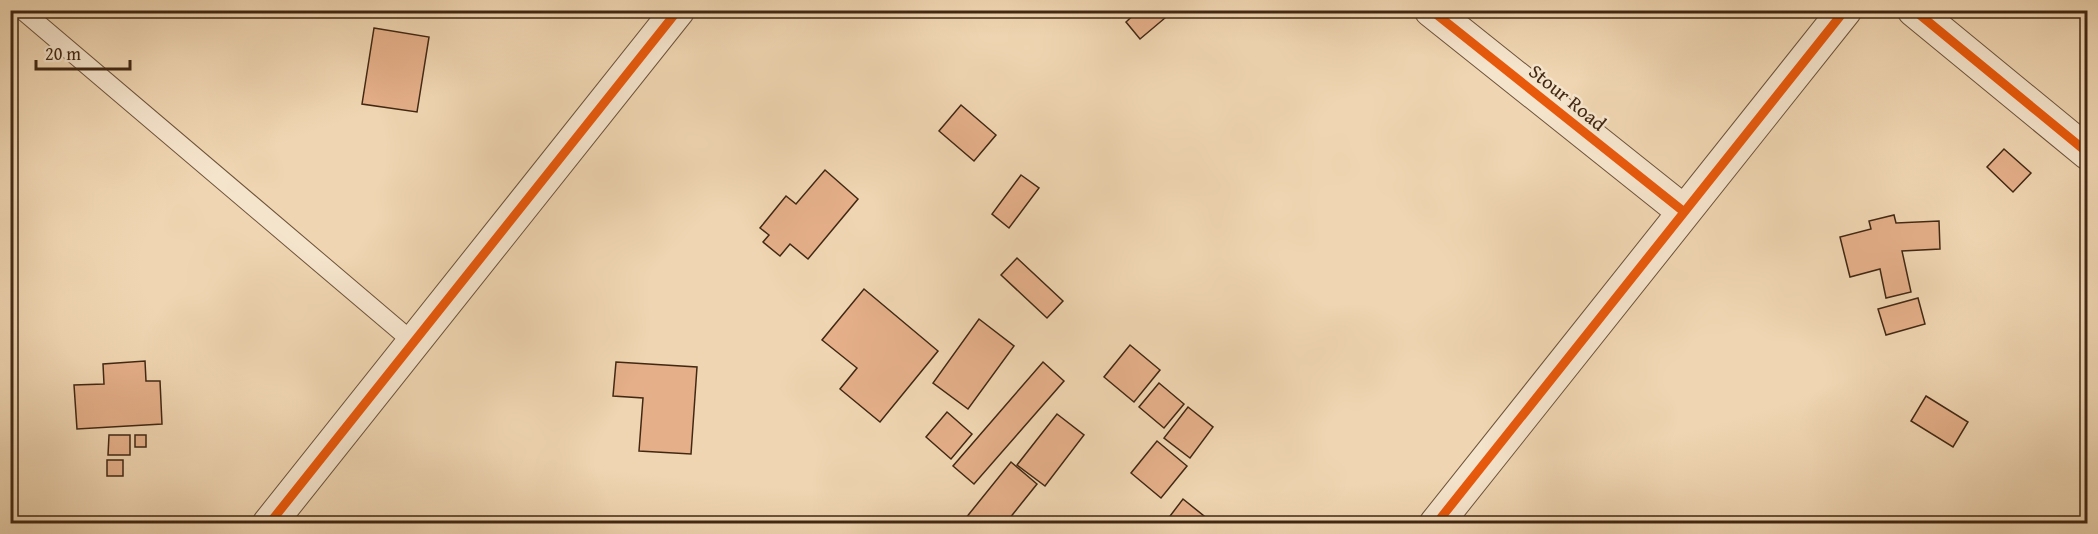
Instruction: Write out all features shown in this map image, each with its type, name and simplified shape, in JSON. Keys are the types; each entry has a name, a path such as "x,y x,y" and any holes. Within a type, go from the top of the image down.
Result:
{"street":[{"path":"269,524 678,10"},
{"name":"Stour Road","path":"1431,10 1683,211"},
{"path":"1436,524 1845,10"},
{"path":"1914,10 2088,153"}],"lane":[{"path":"22,10 413,342"}],"building":[{"path":"1139,10 1159,10 1165,18 1140,39 1126,22"},
{"path":"374,28 429,37 417,112 362,104"},
{"path":"961,105 996,135 974,161 939,131"},
{"path":"2004,149 2031,173 2013,192 1987,167"},
{"path":"825,170 858,199 808,259 790,244 780,256 763,242 769,235 760,228 786,196 796,204"},
{"path":"1021,175 1039,188 1009,228 992,214"},
{"path":"1894,215 1896,223 1939,221 1940,249 1902,251 1911,292 1886,298 1880,269 1850,277 1840,237 1871,229 1869,221"},
{"path":"1017,258 1063,301 1047,318 1001,275"},
{"path":"864,289 938,351 880,422 840,389 857,368 822,340"},
{"path":"1918,298 1925,324 1886,335 1878,309"},
{"path":"979,319 1014,346 968,409 933,383"},
{"path":"1130,345 1160,370 1134,402 1104,377"},
{"path":"145,361 146,381 160,381 162,424 77,429 74,385 104,384 103,364"},
{"path":"616,362 697,367 691,454 639,451 643,398 613,396"},
{"path":"1043,362 1064,381 974,484 953,466"},
{"path":"1159,383 1184,404 1164,428 1139,407"},
{"path":"1926,396 1968,422 1953,447 1911,421"},
{"path":"1188,407 1213,427 1190,458 1164,438"},
{"path":"947,412 972,434 951,459 926,437"},
{"path":"1057,414 1084,435 1045,486 1017,465"},
{"path":"109,435 130,435 130,455 108,455"},
{"path":"135,435 146,435 146,447 135,447"},
{"path":"1157,441 1187,466 1161,498 1131,473"},
{"path":"107,460 123,460 123,476 107,476"},
{"path":"1011,462 1037,484 1005,524 961,524"},
{"path":"1183,499 1214,524 1164,524"}],"cycle path":[{"path":"269,524 678,10"},
{"path":"1431,10 1683,211"},
{"path":"1436,524 1845,10"},
{"path":"1914,10 2088,153"}]}
